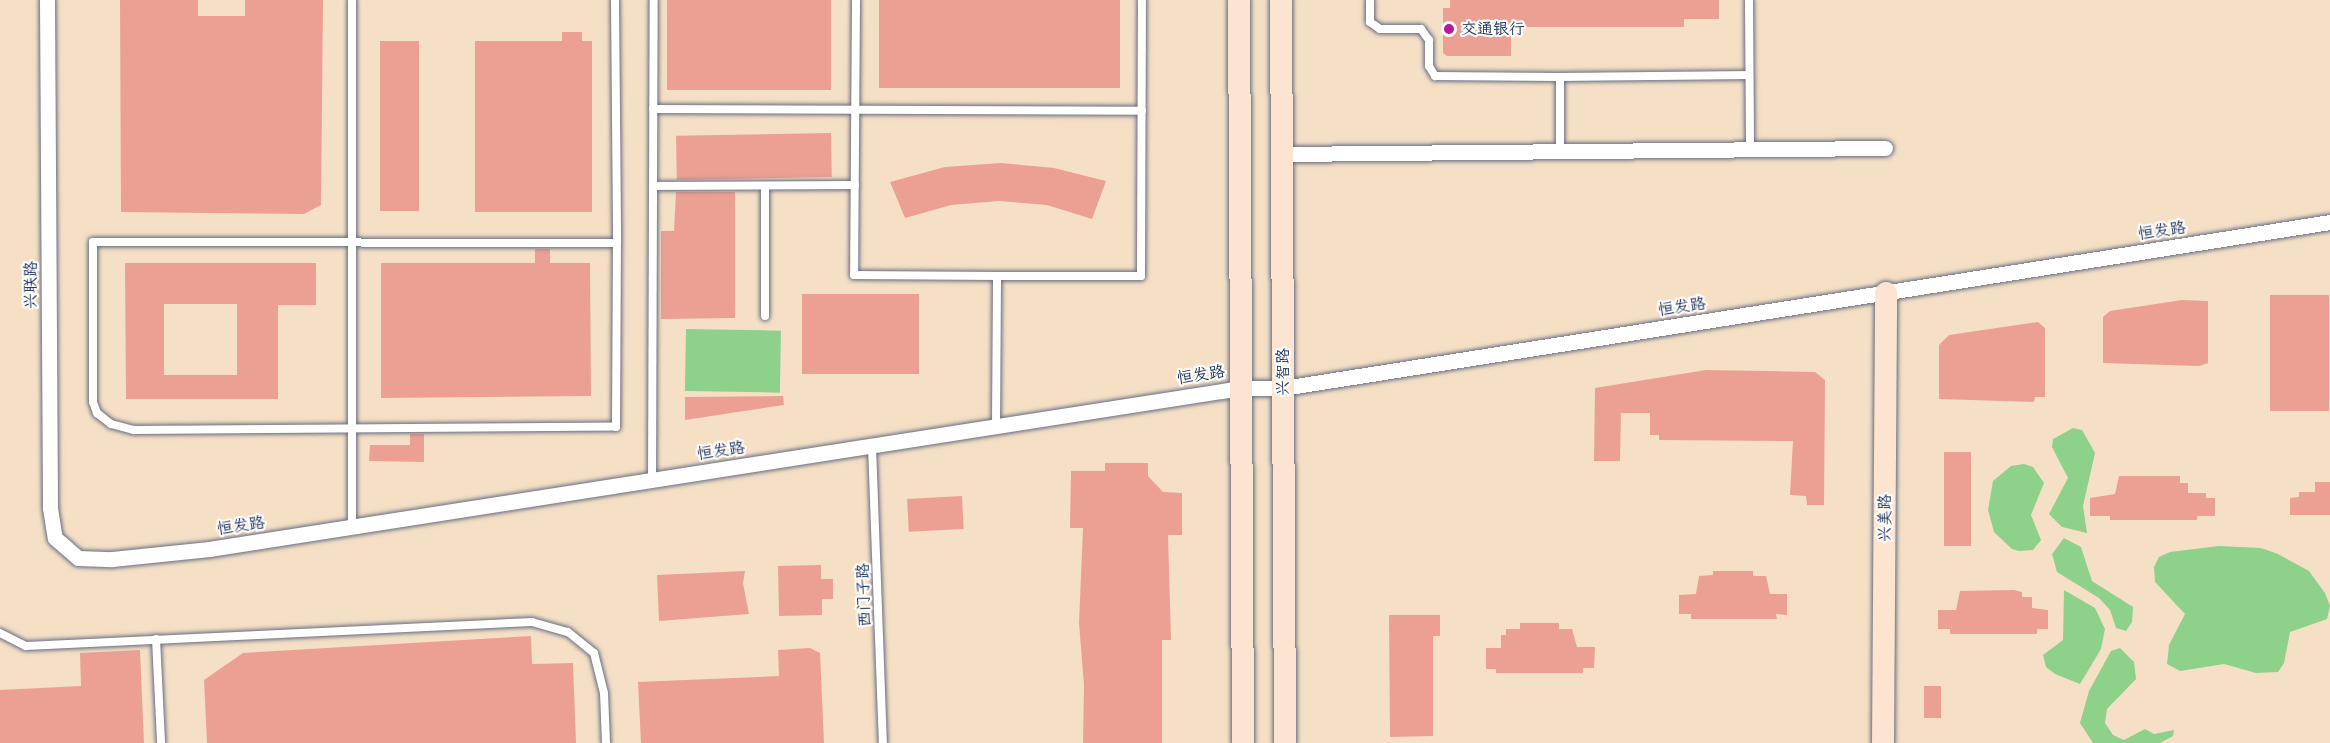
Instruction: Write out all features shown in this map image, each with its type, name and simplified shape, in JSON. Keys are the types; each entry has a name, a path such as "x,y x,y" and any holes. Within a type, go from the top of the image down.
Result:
{"main road":[{"path":"1239,0 1243,743"},
{"name":"兴智路","path":"1281,0 1285,743"},
{"name":"兴美路","path":"1883,743 1886,293"}],"street":[{"name":"兴联路","path":"47,0 50,508 55,538 78,558"},
{"path":"1282,154 1885,148"},
{"name":"恒发路","path":"78,558 112,559 209,549 1241,388 1283,388 2330,222"}],"lane":[{"path":"352,0 352,527"},
{"path":"615,0 617,243 616,427 134,430 111,424 97,413 93,402 93,242 617,243"},
{"path":"652,480 654,0"},
{"path":"856,0 854,275 997,276 1141,276 1143,0"},
{"path":"1370,0 1370,22 1380,29 1421,29 1429,40 1429,66 1435,76 1749,75"},
{"path":"1749,0 1750,149"},
{"path":"1560,77 1560,151"},
{"path":"653,109 1142,111"},
{"path":"653,186 855,185"},
{"path":"765,186 765,316"},
{"path":"996,425 997,276"},
{"name":"西门子路","path":"872,446 883,743"},
{"path":"0,633 26,646 532,622 568,632 594,653 604,693 606,743"},
{"path":"156,639 161,743"}],"green space":[{"path":"686,329 781,331 780,393 685,391"},
{"path":"2073,428 2082,430 2095,453 2083,506 2087,533 2062,527 2049,514 2068,478 2052,447 2053,439"},
{"path":"2024,464 2033,467 2044,483 2031,515 2041,540 2033,550 2019,551 2012,549 1994,532 1988,510 1993,481 2011,466"},
{"path":"2064,538 2081,547 2092,581 2133,607 2132,622 2126,631 2116,628 2110,610 2099,598 2057,572 2052,554"},
{"path":"2219,546 2261,548 2278,554 2309,571 2325,593 2330,606 2327,619 2290,632 2284,663 2278,672 2256,673 2224,664 2180,671 2167,664 2169,645 2185,614 2155,582 2154,567 2159,557 2170,552"},
{"path":"2064,590 2095,608 2105,629 2101,649 2080,684 2055,674 2046,667 2043,655 2063,640"},
{"path":"2120,648 2134,662 2136,679 2107,709 2105,723 2113,735 2124,740 2145,729 2154,734 2174,730 2173,736 2160,743 2093,743 2080,723 2089,691 2111,651"}],"building":[{"path":"120,0 198,0 198,16 245,16 245,0 323,0 321,205 304,214 121,212"},
{"path":"667,0 831,0 831,90 667,90"},
{"path":"879,0 1120,0 1120,88 879,88"},
{"path":"1450,0 1719,0 1719,19 1684,19 1684,27 1511,27 1511,56 1447,56 1443,53 1443,8 1450,8"},
{"path":"562,32 582,32 582,41 592,41 592,212 475,212 475,41 562,41"},
{"path":"380,41 419,41 419,211 380,211"},
{"path":"831,133 832,177 677,180 676,136"},
{"path":"1001,163 1054,168 1106,181 1092,219 1047,205 999,201 951,205 905,218 890,182 945,167"},
{"path":"676,192 735,192 735,318 661,319 661,231 674,231"},
{"path":"535,249 550,249 550,263 590,263 591,396 381,398 381,263 535,263"},
{"path":"125,263 316,263 316,305 278,305 278,399 126,399","holes":["164,304 237,304 237,375 164,375"]},
{"path":"802,294 919,294 919,374 802,374"},
{"path":"2270,295 2329,295 2329,411 2270,411"},
{"path":"2182,300 2208,301 2208,363 2199,366 2103,363 2103,317 2110,311"},
{"path":"2038,322 2045,328 2045,397 2035,397 2034,402 1939,399 1939,345 1949,335"},
{"path":"1706,370 1815,372 1825,380 1824,505 1807,505 1806,496 1790,495 1793,441 1659,440 1659,435 1650,435 1650,413 1621,413 1620,461 1594,461 1595,388"},
{"path":"783,396 784,405 685,420 685,397"},
{"path":"410,434 424,434 424,462 369,461 370,445 410,445"},
{"path":"1944,452 1971,452 1971,546 1944,546"},
{"path":"1105,463 1148,463 1148,476 1163,492 1182,493 1182,535 1168,535 1171,640 1162,640 1162,743 1083,743 1084,685 1079,623 1083,528 1070,528 1071,471 1105,471"},
{"path":"2119,476 2180,476 2180,483 2188,483 2188,493 2206,493 2206,498 2215,498 2215,516 2197,516 2197,520 2110,520 2110,516 2090,516 2090,498 2115,494"},
{"path":"2315,482 2330,482 2330,515 2290,515 2290,498 2299,497 2299,492 2315,492"},
{"path":"962,496 964,529 909,532 907,499"},
{"path":"821,565 821,579 833,579 833,599 822,599 822,615 779,616 778,566"},
{"path":"745,571 743,583 749,614 659,621 657,575"},
{"path":"1713,571 1753,571 1753,576 1766,576 1770,594 1787,594 1787,615 1776,614 1777,619 1691,619 1691,614 1679,614 1679,595 1696,594 1699,576 1713,575"},
{"path":"2014,590 2022,592 2022,597 2032,597 2032,608 2048,610 2048,629 2037,629 2037,634 1950,634 1950,629 1938,629 1938,610 1956,610 1960,591"},
{"path":"1389,615 1440,615 1440,636 1433,636 1433,736 1390,737"},
{"path":"1520,623 1559,623 1559,629 1572,629 1577,647 1595,647 1594,668 1583,668 1583,673 1496,673 1496,669 1486,669 1486,648 1501,648 1501,635 1506,635 1506,629 1520,629"},
{"path":"531,636 532,664 573,663 576,743 207,743 204,680 243,653"},
{"path":"810,648 820,653 824,743 641,743 638,682 779,676 778,650"},
{"path":"140,650 144,743 0,743 0,690 81,686 80,653"},
{"path":"1924,686 1941,686 1941,718 1924,718"}],"place":[{"name":"交通银行","path":"1449,29"}]}
